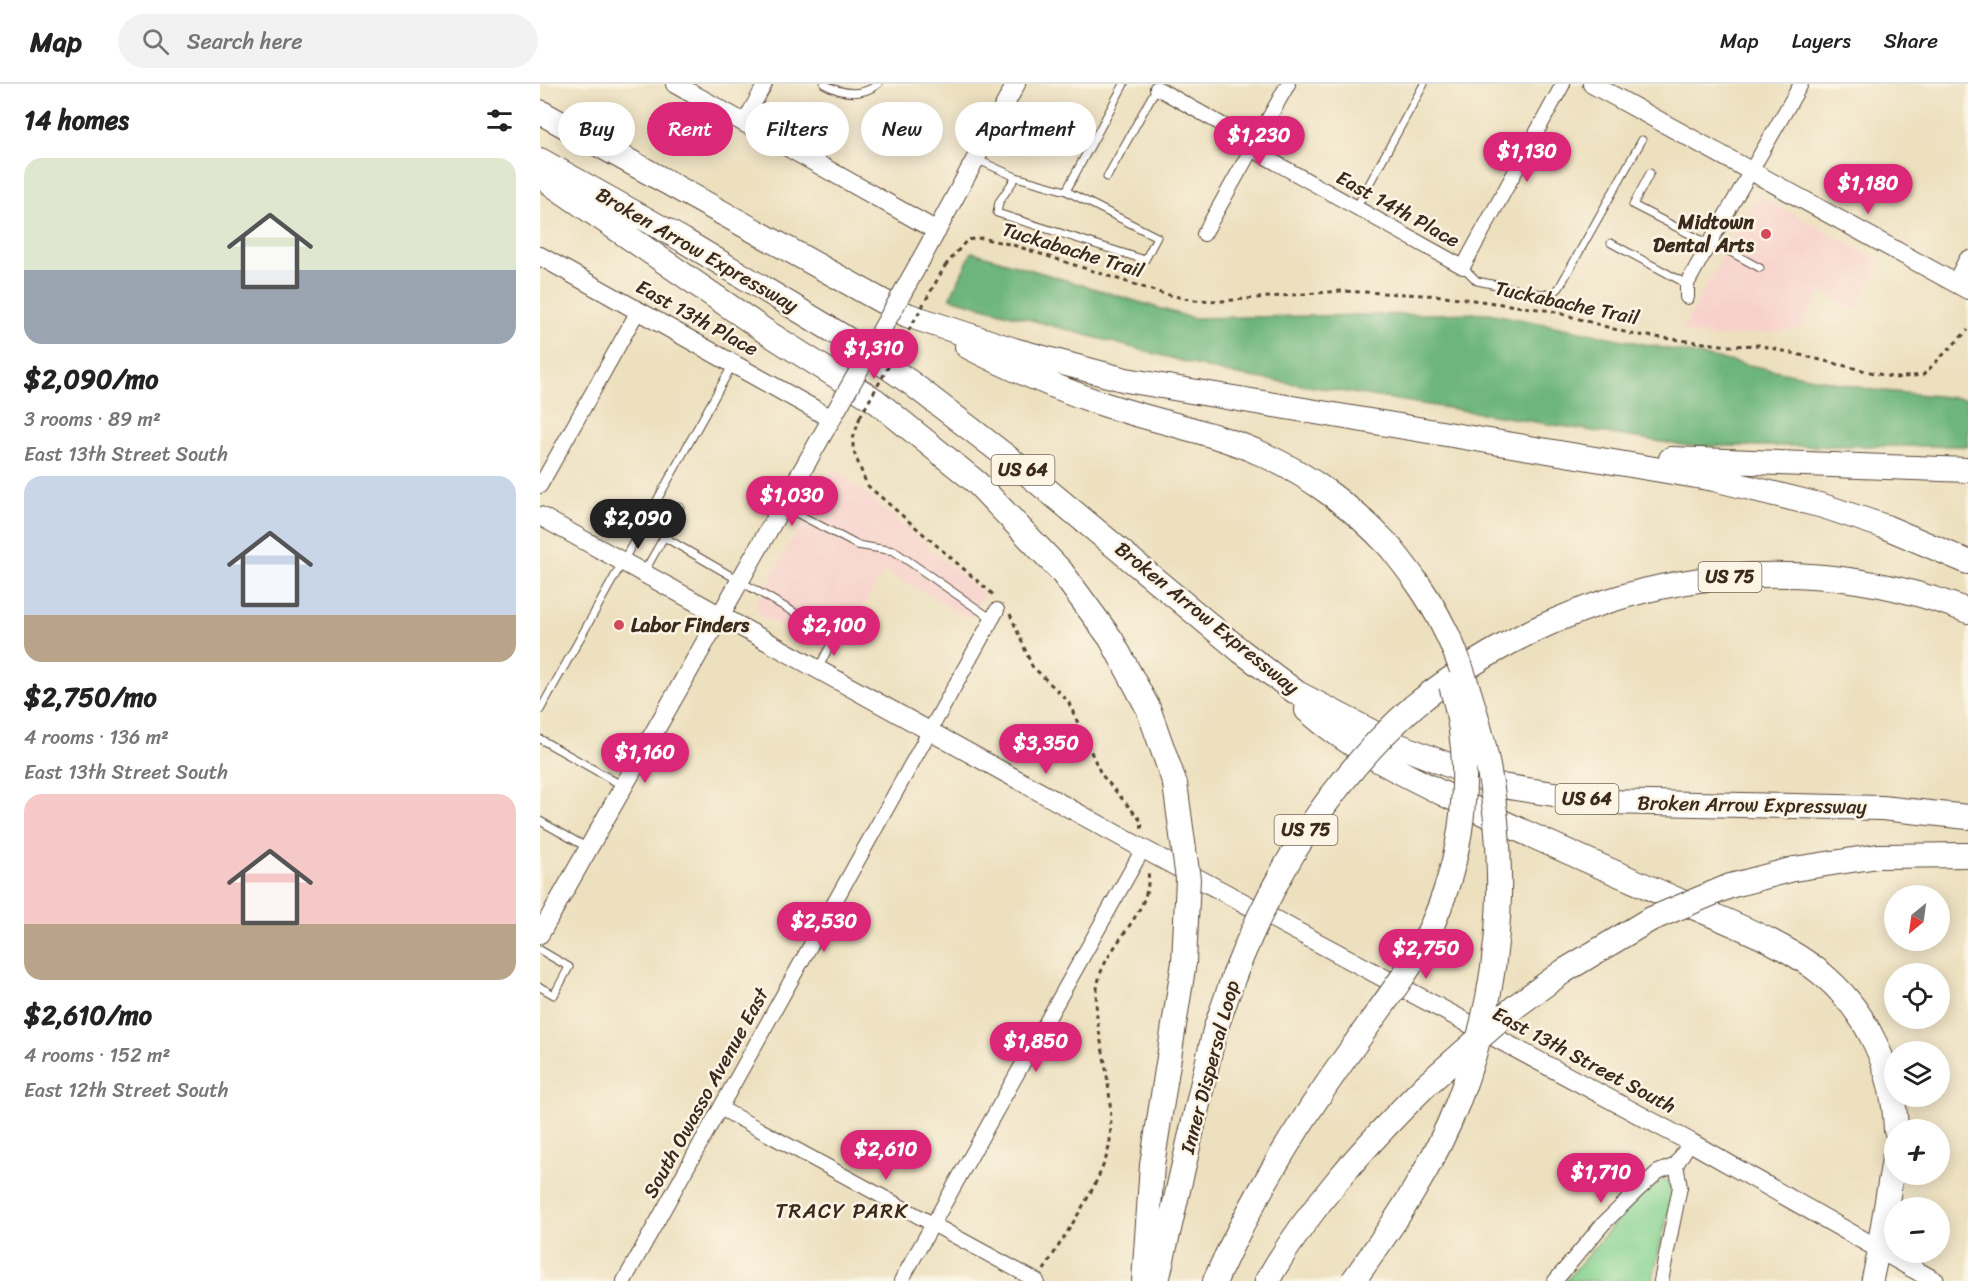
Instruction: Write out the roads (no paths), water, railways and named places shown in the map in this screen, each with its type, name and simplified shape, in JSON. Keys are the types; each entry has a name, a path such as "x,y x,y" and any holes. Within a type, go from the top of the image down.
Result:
{"highway":[{"path":"540,112 907,315 1018,372 1098,402 1214,436 1261,453 1303,476 1350,512 1411,573 1443,626 1470,693 1492,786 1501,886 1496,958 1488,1001 1457,1103 1427,1168 1409,1200 1353,1281"},
{"name":"Broken Arrow Expressway","path":"540,160 741,274 847,339 911,383 1105,536 1241,651 1297,693 1357,726 1422,756 1502,786 1606,802 1882,808 1968,817"},
{"path":"540,176 768,333 876,401 976,482 1061,571 1112,639 1148,708 1175,784 1188,879 1184,962 1152,1164 1144,1281"},
{"path":"907,315 1063,364 1126,380 1609,459 1794,497 1886,527 1968,562"},
{"path":"1609,459 1727,460 1968,471"},
{"path":"1215,1281 1262,1185 1319,1093 1410,963 1437,913 1456,850 1465,775 1460,726 1445,664 1424,615 1387,550"},
{"name":"Inner Dispersal Loop","path":"1157,1281 1215,1030 1251,932 1285,864 1338,785 1389,728 1414,706 1499,646 1552,621 1612,599 1683,582 1735,576 1792,575 1851,580 1906,591 1968,611"},
{"path":"1241,651 1334,734 1391,768 1522,832 1726,922 1800,958 1824,975 1862,1019 1886,1071 1893,1098 1895,1119"},
{"path":"1267,1281 1329,1189 1364,1147 1425,1086 1516,1006 1580,960 1649,920 1730,886 1794,868 1878,856 1968,855"},
{"path":"1879,1249 1890,1185"}],"main road":[{"path":"1872,1281 1879,1249"}],"street":[{"path":"675,84 937,231"},
{"path":"744,122 765,84"},
{"path":"540,934 832,419 1016,84"},
{"path":"1204,234 1288,84"},
{"path":"1463,267 1563,84"},
{"path":"1592,84 1962,286 1968,260"},
{"path":"1687,290 1709,242 1802,84"},
{"name":"East 14th Place","path":"1158,86 1356,208 1463,267"},
{"name":"East 13th Place","path":"540,256 832,419"},
{"path":"540,486 638,311"},
{"path":"540,516 930,731"},
{"name":"South Owasso Avenue East","path":"624,1281 930,731 1000,610"},
{"name":"East 13th Street South","path":"930,731 1144,850 1690,1142 1935,1281"},
{"path":"901,1281 1144,850"},
{"path":"720,1108 1037,1281"},
{"path":"1554,1281 1603,1224 1632,1196 1658,1172 1676,1165 1690,1142"},
{"path":"1660,1281 1680,1187 1676,1165"}],"lane":[{"path":"824,84 836,90 859,93 878,84"},
{"path":"1066,191 1124,84"},
{"path":"1356,208 1424,84"},
{"path":"1107,177 1158,86"},
{"path":"1463,267 1477,281 1540,294 1552,293 1559,288 1642,140"},
{"path":"976,159 1016,177 1066,191 1157,237 1145,260 997,213 999,202 1016,177"},
{"path":"1650,172 1633,205 1760,268"},
{"path":"1611,243 1687,290"},
{"path":"540,710 733,364"},
{"path":"783,506 857,545 894,551 1000,610"},
{"path":"643,573 680,507"},
{"path":"664,537 835,636 818,669"},
{"path":"540,739 623,786"},
{"path":"540,821 588,848"},
{"path":"540,950 569,967 554,995 540,987"}],"place":[{"name":"Midtown Dental Arts","path":"1766,234"},
{"name":"Labor Finders","path":"619,625"}],"district":[{"name":"TRACY PARK","path":"842,1211"}]}
